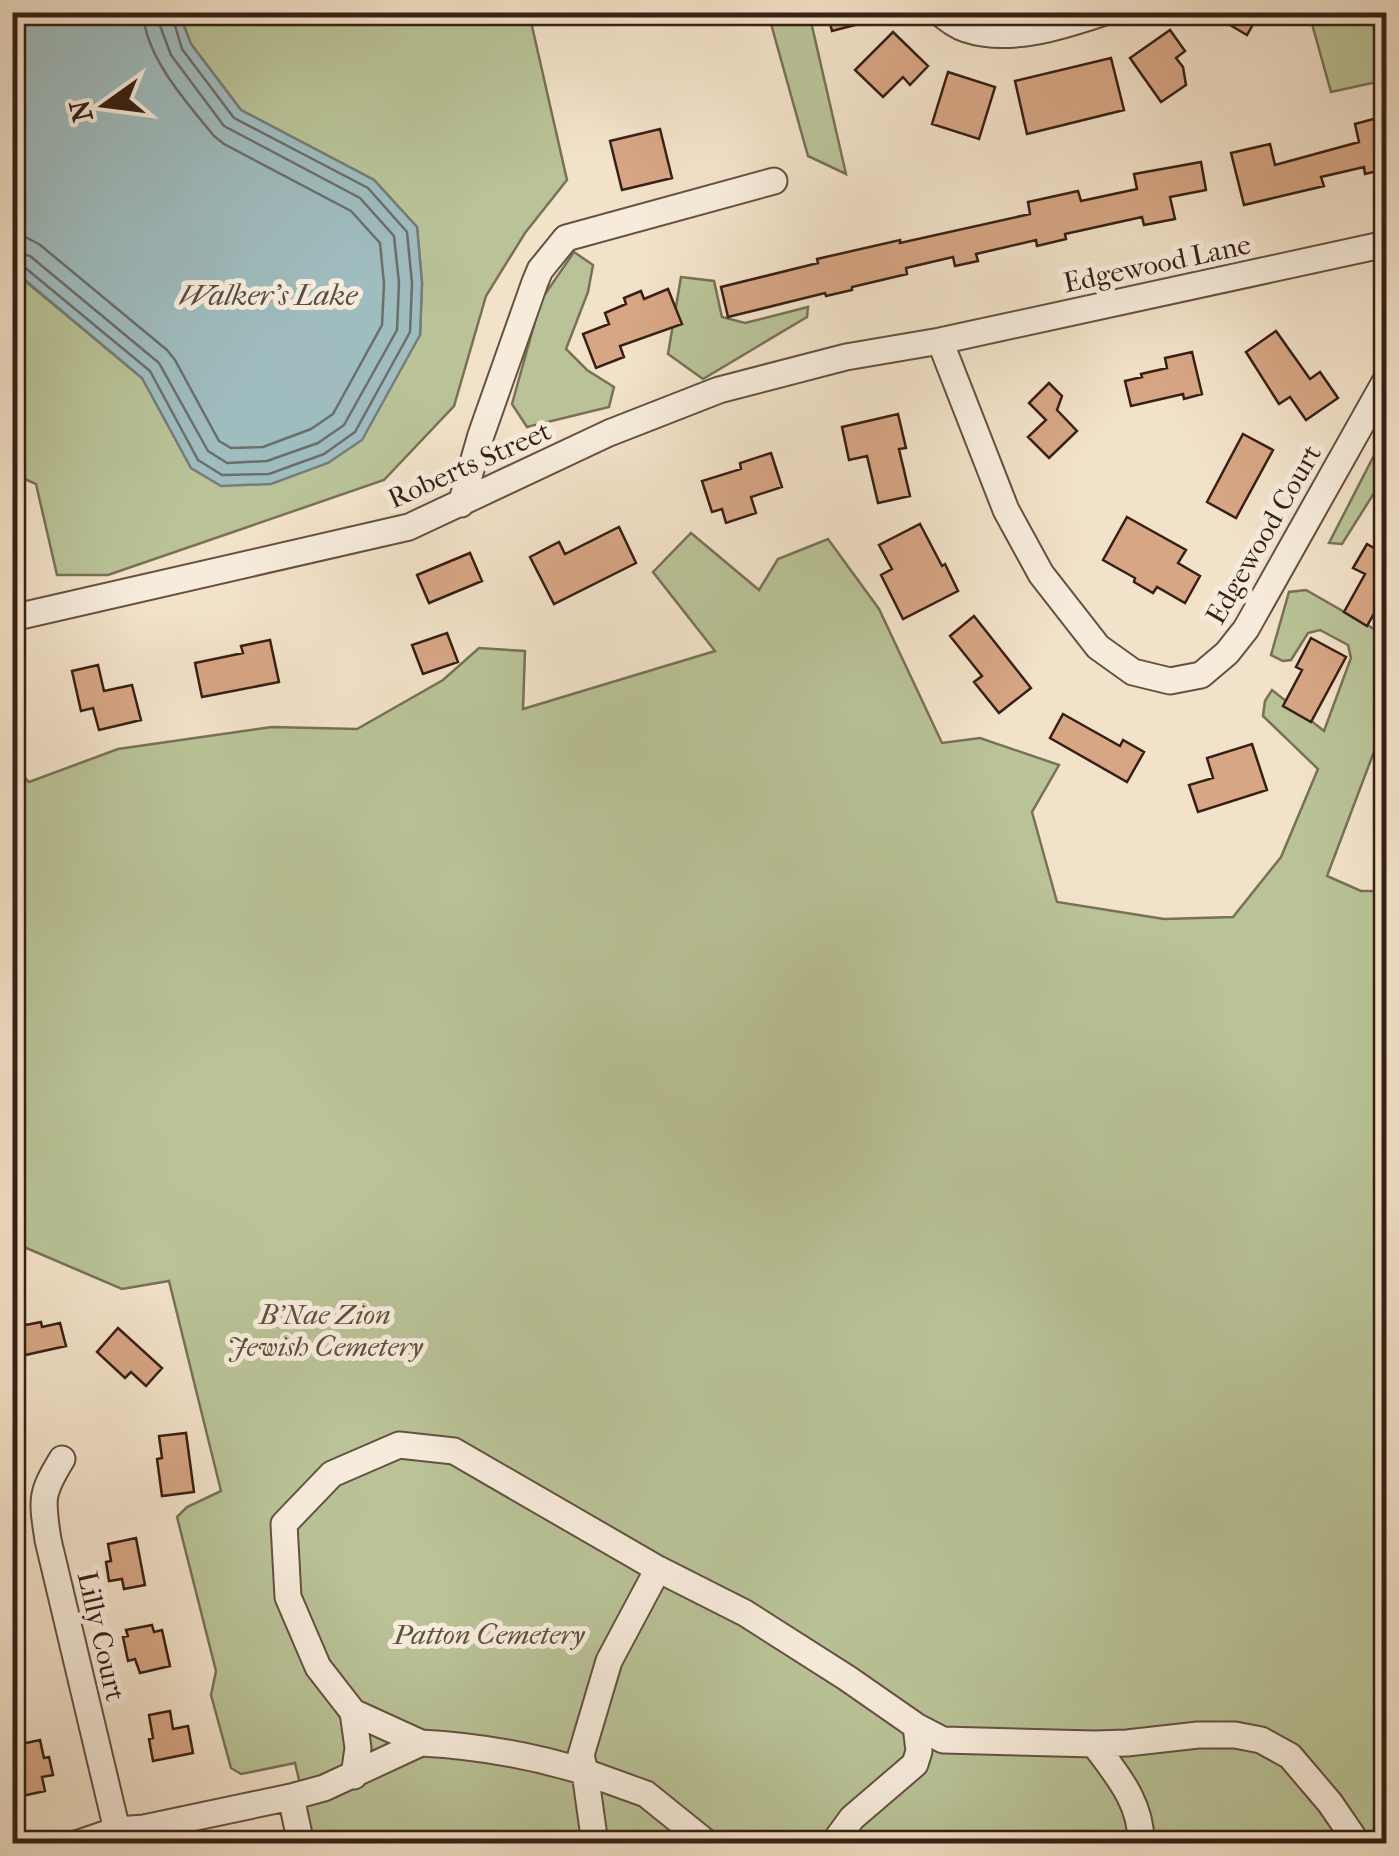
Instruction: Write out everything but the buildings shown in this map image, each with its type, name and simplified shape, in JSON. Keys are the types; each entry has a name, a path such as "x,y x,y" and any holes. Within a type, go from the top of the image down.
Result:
{"street":[{"path":"939,12 962,28 993,36 1042,30 1105,12"},
{"path":"461,504 481,435 540,270 566,238 774,182"},
{"name":"Edgewood Lane","path":"940,341 1386,244"},
{"name":"Roberts Street","path":"12,618 409,528 610,434 719,390 846,357 940,341"},
{"name":"Edgewood Court","path":"940,341 1006,510 1041,574 1098,647 1133,672 1170,681 1201,674 1227,654 1246,629 1386,380"},
{"path":"708,1844 646,1794 529,1757 421,1743 353,1712 318,1666 288,1596 284,1524 332,1474 399,1445 454,1451 658,1570 744,1613 916,1726 944,1740 1094,1744 1198,1735 1261,1740 1290,1756 1358,1844"},
{"name":"Lilly Court","path":"62,1459 45,1487 48,1540 131,1834"},
{"path":"595,1844 580,1755 609,1661 658,1570"},
{"path":"353,1712 358,1748 354,1776"},
{"path":"915,1764 916,1726"},
{"path":"833,1844 852,1818 915,1764 969,1740"},
{"path":"76,1844 291,1797 354,1776 421,1743"},
{"path":"1094,1744 1128,1790 1142,1826 1141,1844"},
{"path":"291,1797 301,1844"}],"green space":[{"path":"179,13 529,13 567,180 525,233 486,296 454,406 384,480 108,575 57,575 36,484 13,474 12,270 142,378 164,415 420,335 422,283 417,227 374,180 241,110 191,44"},
{"path":"768,13 809,13 846,174 808,156"},
{"path":"1309,13 1386,13 1386,80 1331,92"},
{"path":"574,252 593,265 588,292 566,349 587,370 614,387 609,407 527,427 512,404 541,300"},
{"path":"681,277 714,281 722,317 745,323 808,307 807,317 703,379 668,354"},
{"path":"1386,432 1386,474 1342,544 1329,543"},
{"path":"691,533 759,590 778,559 828,539 879,609 942,743 980,738 1059,765 1032,812 1057,902 1164,919 1233,917 1281,857 1318,769 1263,716 1265,701 1272,690 1324,731 1351,658 1348,645 1320,630 1308,633 1291,660 1271,655 1289,592 1306,590 1383,634 1386,629 1386,720 1327,876 1361,891 1386,891 1386,1843 314,1843 295,1763 241,1774 231,1768 211,1695 216,1671 177,1517 187,1507 221,1491 169,1281 122,1289 17,1244 13,1246 12,764 29,782 118,749 272,727 357,729 443,680 479,648 525,651 523,709 715,651 653,572"}],"water":[{"name":"Walker's Lake","path":"12,13 179,13 191,44 241,110 374,180 417,227 422,283 420,335 362,440 328,463 271,484 221,486 191,468 142,378 13,270"}],"park label":[{"name":"B'Nae Zion Jewish Cemetery","path":"325,1330"},
{"name":"Patton Cemetery","path":"489,1634"}]}
